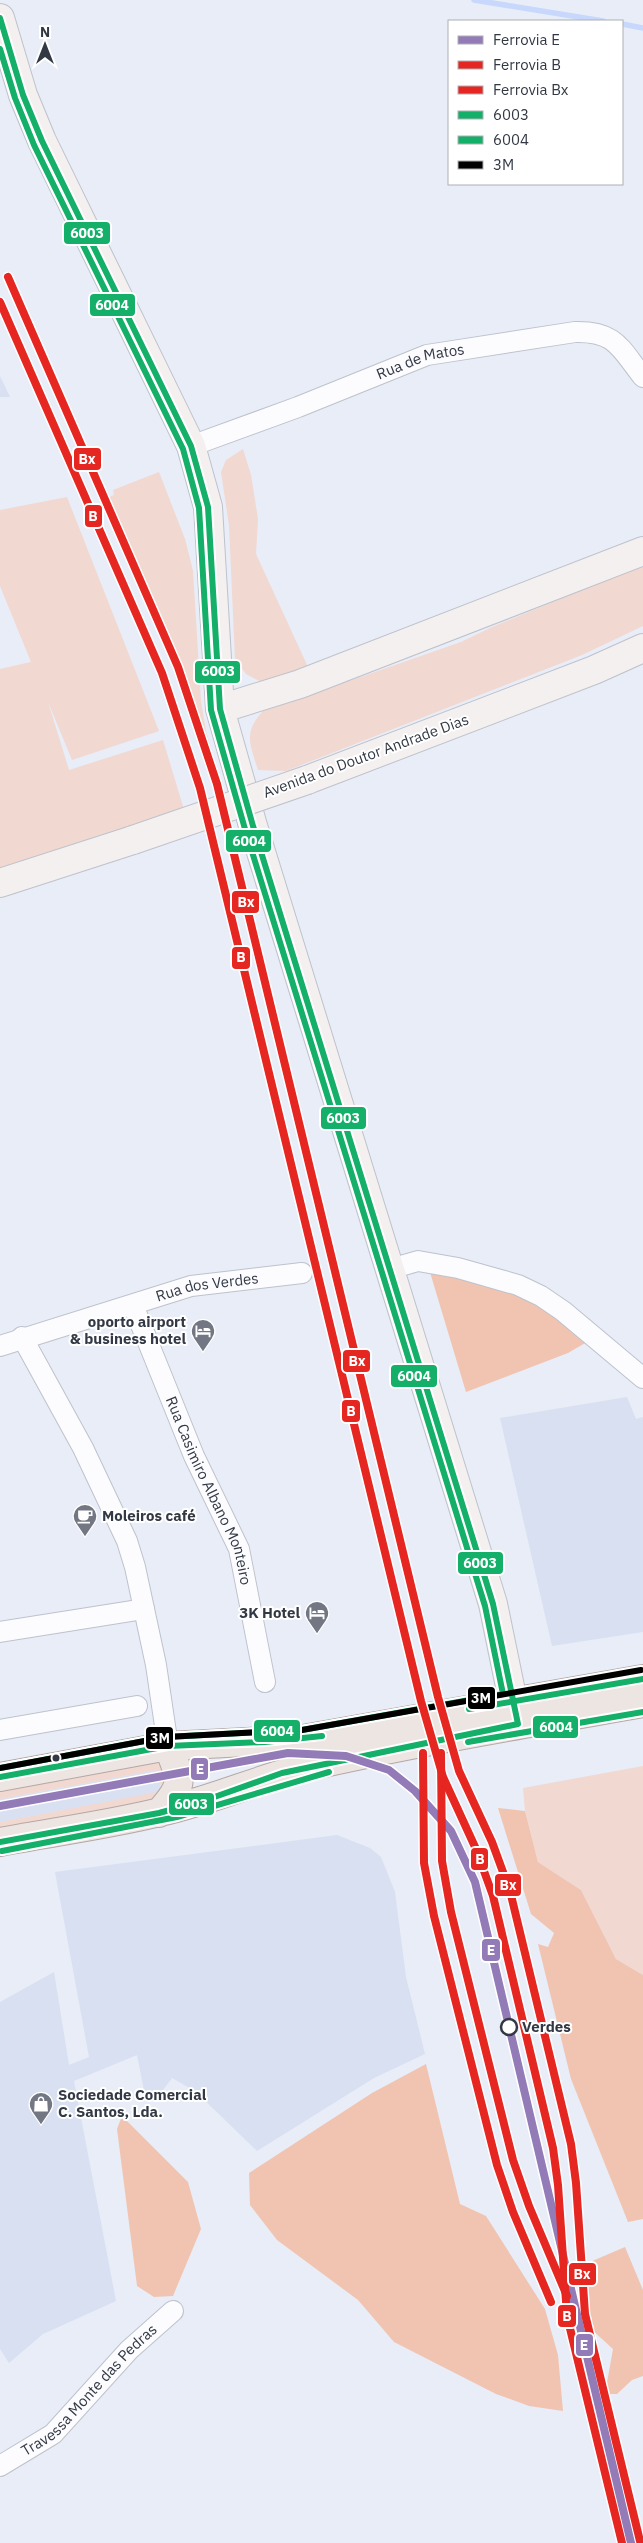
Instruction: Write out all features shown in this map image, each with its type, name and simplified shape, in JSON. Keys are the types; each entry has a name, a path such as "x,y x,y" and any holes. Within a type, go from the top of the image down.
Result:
{"main road":[{"path":"0,18 23,94 42,141 191,446 206,491 220,710 253,826 494,1604 515,1713"},
{"path":"220,710 318,677 643,551"},
{"name":"Avenida do Doutor Andrade Dias","path":"0,883 133,840 307,780 594,670 643,648"},
{"path":"0,1842 159,1813 206,1800 291,1771 643,1678"},
{"path":"0,1777 168,1746 303,1739 515,1713 643,1703"},
{"path":"159,1813 176,1794 179,1786 175,1764 168,1746"}],"street":[{"name":"Rua de Matos","path":"191,446 298,408 427,355 575,332 595,332 614,340 643,377"},
{"path":"390,1269 418,1261 488,1275 518,1285 541,1296 563,1311 643,1378"},
{"name":"Rua dos Verdes","path":"0,1346 22,1337 191,1286 302,1273"},
{"name":"Rua Casimiro Albano Monteiro","path":"133,1305 194,1456 239,1548 265,1682"},
{"path":"22,1337 83,1448 127,1541 158,1674 168,1746"},
{"path":"0,1632 144,1609"},
{"path":"0,1730 137,1706"},
{"name":"Travessa Monte das Pedras","path":"0,2466 53,2434 129,2350 173,2311"}],"shaded area":[{"path":"0,376 10,397 0,397"},
{"path":"243,449 251,475 258,519 256,554 308,667 261,682 246,674 235,659 229,525 221,472 226,460"},
{"path":"159,472 185,539 193,571 201,701 206,731 226,802 221,804 184,694 104,499 114,495 113,490"},
{"path":"67,497 159,731 72,760 48,702 69,770 163,740 185,813 0,874 0,669 31,662 0,586 0,510"},
{"path":"643,567 643,626 582,655 286,771 258,770 250,739 253,726 263,711 461,642 492,627 633,569"},
{"path":"429,1269 480,1281 545,1305 587,1342 568,1353 466,1392"},
{"path":"627,1397 636,1419 643,1417 643,1632 552,1646 500,1418"},
{"path":"153,1760 169,1770 162,1801 0,1832 0,1822 162,1791 157,1770 0,1799 0,1787"},
{"path":"643,1766 643,1975 616,1959 581,1890 538,1862 525,1811 523,1788"},
{"path":"157,1770 162,1792 0,1822 0,1799"},
{"path":"498,1808 525,1811 538,1862 581,1890 616,1959 643,1975 643,2219 628,2222 571,2079 538,1944 548,1947 554,1933 531,1914"},
{"name":"Sociedade Comercial C. Santos, Lda.","path":"337,1835 370,1848 381,1857 395,1892 406,1977 425,2054 374,2078 257,2151 195,2091 172,2078 157,2098 145,2095 137,2055 74,2081 116,2301 43,2334 9,2363 0,2349 0,2002 54,1972 69,2065 89,2057 55,1872"},
{"path":"426,2064 460,2204 486,2216 545,2309 558,2355 563,2411 529,2406 496,2394 394,2342 358,2300 277,2240 250,2205 249,2173 372,2093"},
{"path":"122,2116 188,2182 201,2229 173,2296 154,2297 137,2286 117,2129"},
{"path":"625,2247 643,2290 643,2376 632,2380 617,2394 605,2394 613,2349 591,2329 582,2296 590,2262"}],"waterway":[{"path":"474,0 597,20"},
{"path":"623,24 643,28"}],"rail line":[{"name":"Bx","path":"8,277 178,667 217,784 438,1697 459,1771 492,1842 510,1891 571,2144 576,2183 585,2314 640,2541"},
{"name":"B","path":"0,302 162,673 200,788 421,1701 443,1777 476,1849 493,1896 553,2148 558,2185 567,2316 622,2543"},
{"name":"E","path":"0,1806 288,1753 346,1756 389,1770 415,1791 451,1831 475,1882 631,2543"},
{"name":"B","path":"423,1753 424,1863 434,1916 497,2165 513,2212 551,2302"},
{"name":"Bx","path":"441,1753 442,1861 451,1912 513,2160 529,2206 567,2296"}],"transit line":[{"name":"6003","path":"0,18 23,95 42,141 191,446 208,507 220,709 253,826 493,1604 518,1724 282,1773 206,1800 159,1813 0,1842"},
{"name":"6004","path":"0,49 15,98 34,145 183,449 199,508 211,710 245,829 485,1606 503,1694 302,1730 166,1737 0,1768"},
{"name":"3M","path":"0,1768 166,1737 302,1730 641,1670"},
{"name":"6003","path":"469,1709 643,1679"},
{"name":"6004","path":"468,1742 643,1712"},
{"name":"6003","path":"0,1777 168,1746 265,1742 322,1736"},
{"name":"6004","path":"2,1851 177,1817 329,1772"}],"place":[{"name":"oporto airport & business hotel","path":"203,1352"},
{"name":"Moleiros café","path":"85,1537"},
{"name":"3K Hotel","path":"317,1634"},
{"name":"Verdes","path":"509,2027"},
{"name":"Sociedade Comercial C. Santos, Lda.","path":"41,2125"}]}
